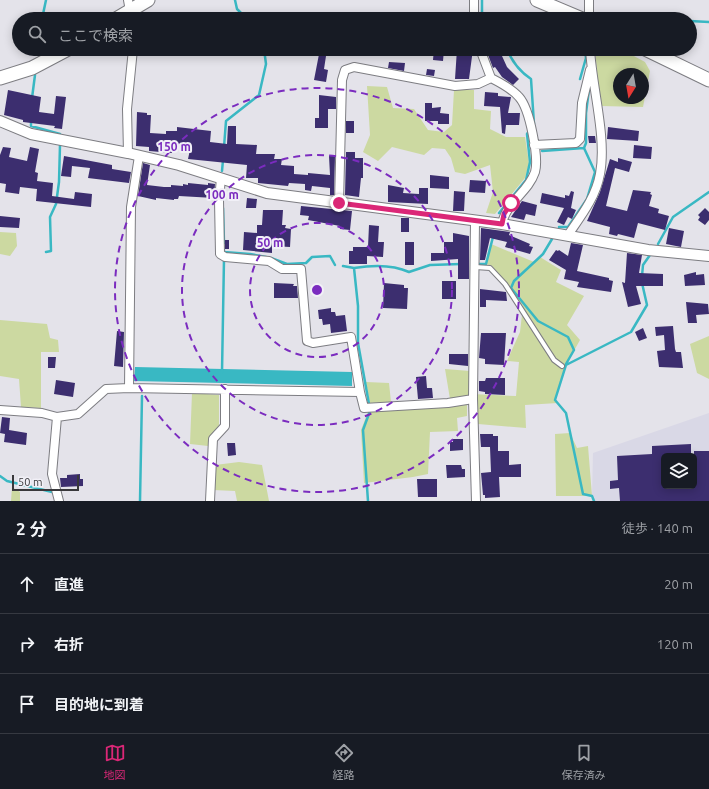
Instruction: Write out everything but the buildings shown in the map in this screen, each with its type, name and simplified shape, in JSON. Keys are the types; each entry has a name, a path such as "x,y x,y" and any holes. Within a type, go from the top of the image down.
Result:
{"main road":[{"path":"130,10 148,0"},
{"path":"537,0 565,12"},
{"path":"0,78 32,68 55,56"},
{"path":"659,56 709,80"}],"street":[{"path":"474,0 474,12"},
{"path":"589,0 590,12"},
{"path":"128,153 127,109 132,56"},
{"path":"483,56 491,78 501,83 520,98 525,108 534,145 536,161 534,172 528,184 511,203 504,214 502,224"},
{"path":"568,235 591,201 600,174 601,142 590,56"},
{"path":"339,203 342,80 345,70 354,67 455,86 478,84 491,78"},
{"path":"534,145 576,142 580,139 582,104 587,77 591,69"},
{"path":"0,121 31,134 128,153 221,178 267,193 502,224 648,250 709,256"},
{"path":"129,388 131,207 140,156"},
{"path":"221,178 219,200 220,254 225,257 269,261 282,269 301,269 307,341 313,343 351,337 364,408 448,403 473,399"},
{"path":"475,221 473,399 476,501"},
{"path":"0,410 42,413 57,417 78,414 106,390 129,388 360,392"},
{"path":"210,501 213,439 225,426 225,389"},
{"path":"57,417 52,474 59,501"}],"lane":[{"path":"474,267 490,268 505,284 554,360 562,366"}],"shaded area":[{"path":"709,413 709,501 594,501 592,496 593,453"}],"green space":[{"path":"596,56 634,56 645,62 648,68 613,68 613,104 644,104 643,107 600,106"},
{"path":"367,86 387,87 393,108 414,109 428,130 444,132 452,125 454,90 474,90 474,109 491,111 490,129 506,137 525,137 529,163 525,178 495,214 486,213 493,192 490,165 465,174 455,172 451,158 445,149 432,148 424,155 392,147 378,161 363,152 370,135"},
{"path":"0,232 16,233 17,246 10,256 0,254"},
{"path":"491,244 534,262 540,257 561,270 556,282 584,296 567,325 580,340 566,365 555,400 558,403 525,405 526,428 478,424 476,397 450,399 445,369 470,371 471,394 516,396 519,362 507,361 520,332 523,306 492,266 486,264"},
{"path":"0,320 47,324 50,338 58,340 59,352 41,352 41,408 21,407 19,379 0,376"},
{"path":"709,336 709,379 697,373 690,344"},
{"path":"366,382 389,383 391,402 370,403"},
{"path":"192,393 219,395 219,425 208,446 190,444"},
{"path":"467,405 467,416 457,418 458,431 430,432 428,474 364,483 361,430 368,412"},
{"path":"570,433 577,448 588,446 592,496 556,496 555,434"},
{"path":"239,462 262,465 269,501 237,501 235,491 213,490 215,465"},
{"path":"12,487 20,492 20,501 11,501"}],"water":[{"path":"135,367 352,372 352,386 134,381"}],"waterway":[{"path":"43,12 46,0"},
{"path":"235,0 237,9 240,12"},
{"path":"482,0 482,12"},
{"path":"697,21 709,22"},
{"path":"224,147 226,121 259,95 266,64 265,56"},
{"path":"510,56 516,66 531,79 534,124"},
{"path":"580,79 586,56"},
{"path":"32,98 35,75"},
{"path":"542,151 584,148 586,143 586,113 589,89"},
{"path":"31,121 31,126 60,134"},
{"path":"499,213 526,180 530,162 527,134 529,131"},
{"path":"46,252 51,251 50,217 56,204 59,182 60,145"},
{"path":"559,227 568,227 587,199 595,172 584,148"},
{"path":"222,171 223,160"},
{"path":"658,244 673,217 709,192"},
{"path":"223,208 224,243"},
{"path":"479,264 486,264 493,237"},
{"path":"552,239 543,254 514,281 511,288 538,321 568,337 574,350 566,364"},
{"path":"224,250 224,252 266,257"},
{"path":"642,276 643,265 650,255"},
{"path":"271,258 287,264 306,263 312,257 330,256 335,265"},
{"path":"222,372 224,259"},
{"path":"354,268 389,266 409,272 430,265 461,264"},
{"path":"343,266 354,268 358,306 358,343 369,404"},
{"path":"594,501 592,496 583,494 566,413 555,400 566,365 631,332 647,305 642,283"},
{"path":"140,501 142,396"},
{"path":"368,501 363,430 370,411"},
{"path":"0,476 7,481 52,492"}],"route":[{"path":"339,203 502,224 504,214 511,203"}]}
